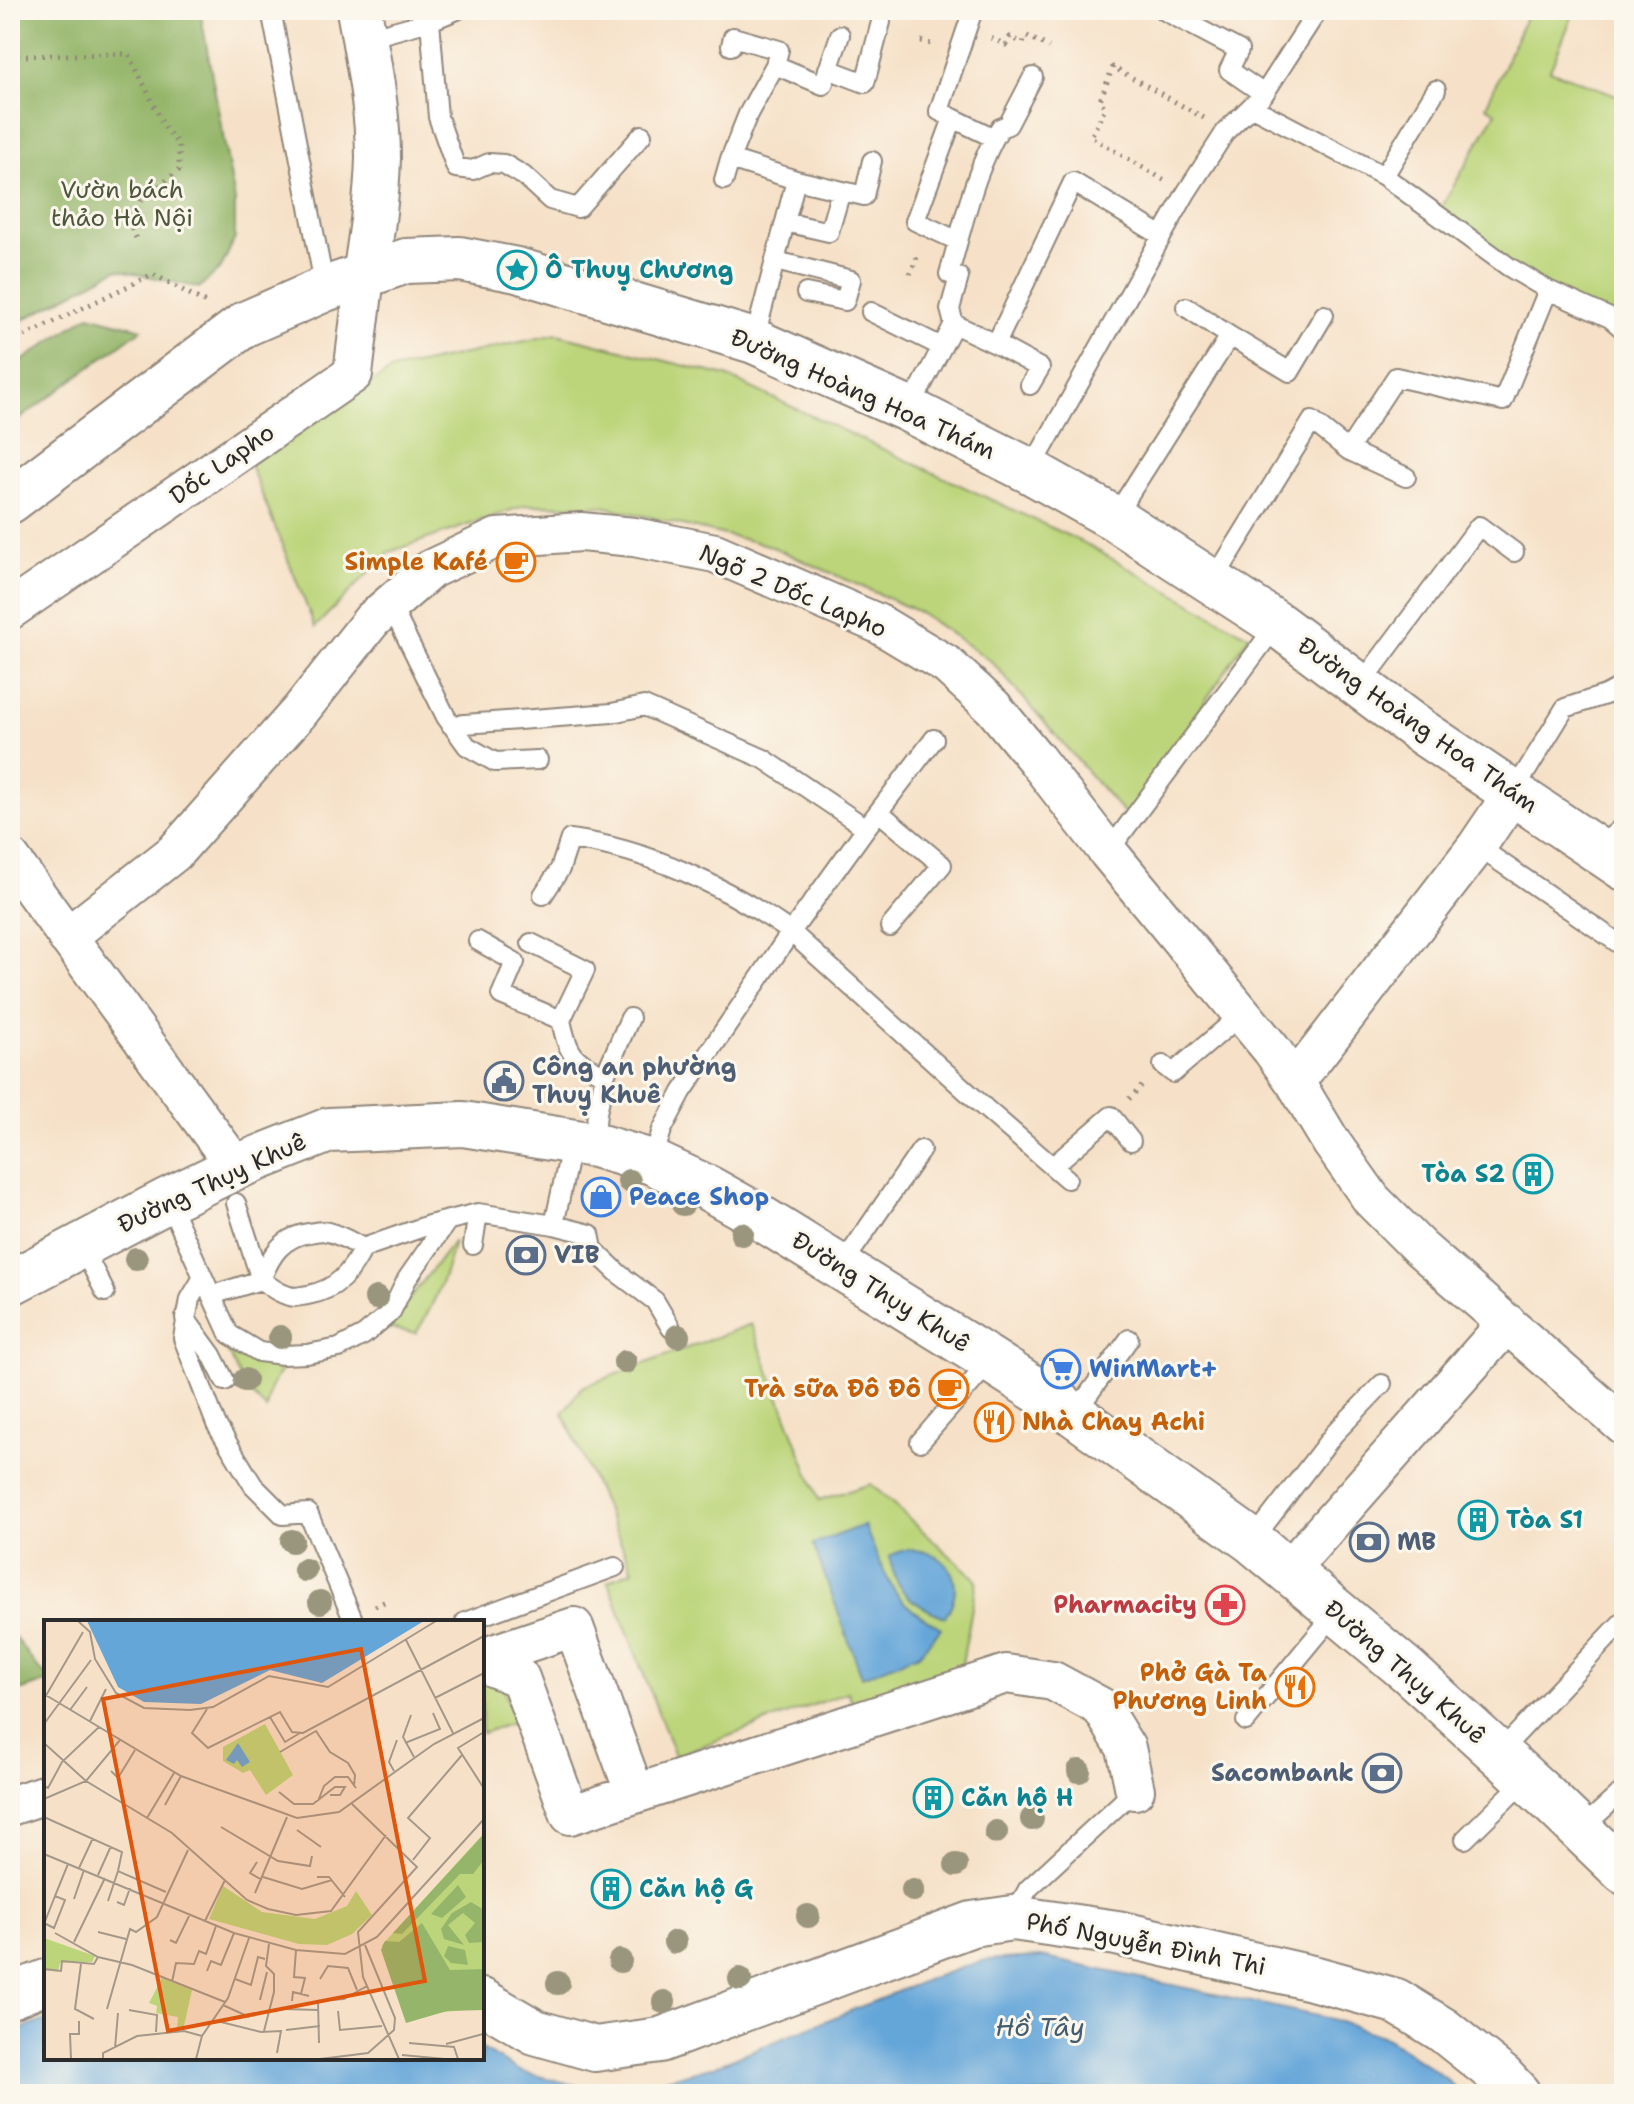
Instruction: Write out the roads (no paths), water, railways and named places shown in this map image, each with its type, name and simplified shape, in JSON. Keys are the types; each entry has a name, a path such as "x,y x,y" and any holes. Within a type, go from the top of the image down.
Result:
{"main road":[{"path":"345,283 373,221 378,158 374,98 362,24"},
{"name":"Đường Hoàng Hoa Thám","path":"10,501 245,324 406,261 460,259 517,270 754,341 909,410 1030,471 1114,518 1277,624 1416,728 1513,793 1615,848"},
{"name":"Đường Thụy Khuê","path":"10,1283 168,1200 236,1185 329,1130 463,1124 583,1143 652,1162 708,1188 990,1360 1074,1414 1252,1541 1408,1671 1506,1773 1580,1830 1624,1872"},
{"name":"Phố Nguyễn Đình Thi","path":"484,2002 535,2032 595,2049 660,2040 972,1924 1013,1918 1117,1933 1316,1979 1396,2001 1443,2030 1502,2077 1518,2094"},
{"path":"10,1996 44,1983"}],"street":[{"name":"Dốc Lapho","path":"10,610 353,374 345,283"},
{"name":"Ngõ 2 Dốc Lapho","path":"67,937 174,853 300,711 372,620 431,569 497,538 581,532 634,537 715,553 879,624 947,665 993,707 1295,1082 1331,1142 1372,1200 1420,1248 1624,1426"},
{"path":"1295,1082 1477,846 1513,793"},
{"path":"10,858 236,1185"},
{"path":"1289,1570 1507,1323"},
{"path":"484,1660 574,1627 635,1794"},
{"path":"484,1662 520,1678 570,1815 1006,1674 1053,1681 1101,1707 1126,1748 1135,1790"},
{"path":"10,1806 44,1795"}],"lane":[{"path":"271,10 345,283"},
{"path":"362,24 430,21 457,10"},
{"path":"1163,10 1239,50 1229,70 1258,100 1384,176 1509,267 1548,290 1610,318 1624,330"},
{"path":"1030,471 1186,193 1226,131 1258,100 1318,10"},
{"path":"970,19 939,111 994,138"},
{"path":"430,21 438,117 456,168 473,170 489,163 504,164 524,176 550,200 578,208 642,135"},
{"path":"828,69 865,83 881,22"},
{"path":"775,65 823,85 840,35"},
{"path":"724,180 748,114 775,65 779,50 733,37 731,46"},
{"path":"909,410 954,324 950,309 959,277 949,274 976,179 994,138 1000,128 1008,125 1033,77"},
{"path":"1384,176 1436,90"},
{"path":"953,118 915,221 958,241"},
{"path":"730,159 796,180 872,198 872,161"},
{"path":"754,341 796,180"},
{"path":"996,344 1073,182 1162,236"},
{"path":"785,222 829,232 841,191"},
{"path":"776,261 851,280 845,301 806,293"},
{"path":"1348,450 1396,377 1503,401 1548,290"},
{"path":"1186,307 1290,372 1324,315"},
{"path":"871,312 942,347"},
{"path":"954,324 1040,368 1030,385"},
{"path":"1114,518 1230,336"},
{"path":"1212,583 1312,421 1348,450 1406,477"},
{"path":"1359,687 1479,526 1514,552"},
{"path":"390,604 451,725 467,746 495,762 538,760"},
{"path":"1108,852 1277,624"},
{"path":"1513,793 1565,708 1605,695 1624,685"},
{"path":"451,725 612,713 644,706 764,759 866,828"},
{"path":"652,1162 662,1130 682,1092 791,932 934,739"},
{"path":"879,812 942,865 890,927"},
{"path":"543,895 560,869 570,839 596,843 675,868 759,909 791,932 1067,1179"},
{"path":"1477,846 1624,947"},
{"path":"478,941 515,962 501,995 561,1020"},
{"path":"531,943 585,970 561,1020 568,1049 578,1061 605,1075"},
{"path":"1163,1065 1173,1073 1242,1014"},
{"path":"554,1225 597,1113 605,1075 630,1018"},
{"path":"1053,1166 1111,1116 1131,1141"},
{"path":"841,1267 921,1150"},
{"path":"236,1185 261,1280 278,1292 296,1297 321,1293 342,1281 363,1248 429,1225 478,1213 590,1234 593,1249 619,1274 655,1301 671,1328"},
{"path":"168,1200 229,1334 259,1352 307,1354 339,1348 364,1335 391,1312 407,1279 448,1220"},
{"path":"473,1245 478,1213"},
{"path":"261,1280 268,1261 280,1245 301,1234 324,1230 363,1248"},
{"path":"81,1245 105,1292"},
{"path":"203,1277 190,1299 183,1338 216,1424 253,1485 283,1515 308,1513 353,1620"},
{"path":"212,1295 261,1280"},
{"path":"185,1318 212,1355 225,1381"},
{"path":"1074,1414 1129,1339"},
{"path":"920,1442 990,1360"},
{"path":"1252,1541 1334,1434 1382,1384"},
{"path":"470,1620 615,1567"},
{"path":"1246,1721 1337,1611"},
{"path":"1465,1839 1506,1773 1624,1620"},
{"path":"1013,1918 1028,1889 1135,1790"},
{"path":"1580,1830 1624,1790"}],"water":[{"path":"864,1525 897,1594 914,1611 941,1628 919,1654 862,1677 813,1544"},
{"path":"903,1550 931,1554 949,1568 955,1590 945,1617 915,1602 901,1588 890,1556"},
{"name":"Hồ Tây","path":"1041,1957 1331,2019 1387,2038 1445,2078 1462,2094 10,2094 10,2033 44,2021 44,2060 484,2060 484,2050 522,2072 579,2086 640,2086 714,2066 934,1977 985,1960"}],"place":[{"name":"Ô Thuỵ Chương","path":"517,270"},
{"name":"Simple Kafé","path":"516,562"},
{"name":"Công an phường Thuỵ Khuê","path":"504,1081"},
{"name":"Tòa S2","path":"1533,1174"},
{"name":"Peace Shop","path":"601,1197"},
{"name":"VIB","path":"526,1255"},
{"name":"WinMart+","path":"1061,1369"},
{"name":"Trà sữa Đô Đô","path":"949,1389"},
{"name":"Nhà Chay Achi","path":"994,1422"},
{"name":"Tòa S1","path":"1478,1520"},
{"name":"MB","path":"1369,1542"},
{"name":"Pharmacity","path":"1225,1605"},
{"name":"Phở Gà Ta Phương Linh","path":"1295,1687"},
{"name":"Sacombank","path":"1382,1773"},
{"name":"Căn hộ H","path":"933,1798"},
{"name":"Căn hộ G","path":"611,1889"}],"park label":[{"name":"Vườn bách thảo Hà Nội","path":"122,204"}]}
